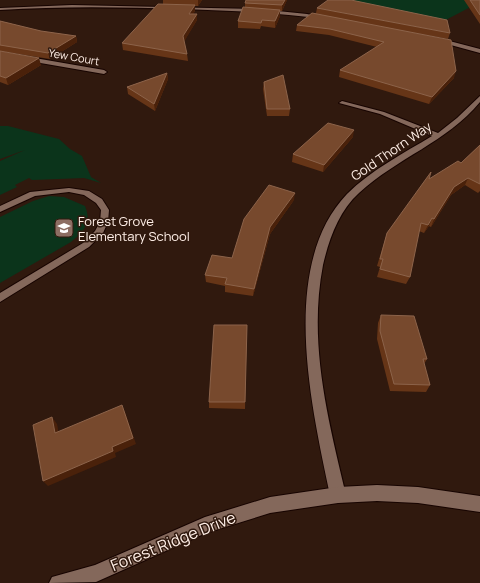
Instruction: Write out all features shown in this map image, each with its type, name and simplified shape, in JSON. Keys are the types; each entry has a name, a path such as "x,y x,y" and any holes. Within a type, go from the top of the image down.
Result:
{"street":[{"path":"0,9 89,4 223,7 326,18"},
{"path":"432,39 480,51"},
{"name":"Yew Court","path":"0,54 104,72"},
{"name":"Gold Thorn Way","path":"338,495 319,411 311,351 311,304 316,269 326,236 338,214 355,192 394,163 438,136 459,121 480,98"},
{"path":"342,103 382,113 438,136"},
{"name":"Forest Ridge Drive","path":"58,583 96,573 205,525 270,505 338,495 377,493 418,495 480,504"}],"lane":[{"path":"0,209 33,194 52,190 69,190 86,193 99,201 105,210 104,222 99,233 86,245 0,298"}],"green space":[{"path":"347,0 473,0 480,2 442,22"},
{"path":"0,126 8,126 59,139 70,149 82,156 91,177 101,183 84,178 32,180 29,178 15,185 17,187 0,195 0,161 25,150 0,159"},
{"path":"49,196 64,197 85,206 88,217 86,226 71,242 0,283 0,217 33,201"}],"building":[{"path":"246,0 285,0 282,5 245,3"},
{"path":"328,0 351,0 447,20 450,33 317,8"},
{"path":"470,0 480,0 480,15"},
{"path":"158,4 195,5 189,14 197,14 183,36 187,54 122,43"},
{"path":"243,7 280,10 275,21 262,20 261,23 238,21"},
{"path":"312,13 451,40 456,71 432,97 340,70 384,42 330,29 297,25"},
{"path":"0,21 41,31 76,36 48,53 0,45"},
{"path":"0,51 39,58 6,78 0,76"},
{"path":"167,73 154,104 127,87"},
{"path":"283,75 290,109 267,109 264,82"},
{"path":"328,123 354,130 324,165 293,154"},
{"path":"480,145 480,184 468,178 454,187 434,219 432,218 428,225 421,223 410,277 380,269 383,259 380,259 387,233 431,172 429,179 458,161 461,163"},
{"path":"269,185 295,193 270,227 254,289 225,284 227,278 205,275 212,255 232,258 244,219"},
{"path":"381,315 414,316 427,359 423,359 430,385 394,384 380,331"},
{"path":"214,325 247,325 245,402 209,402"},
{"path":"122,405 133,438 112,447 113,451 43,481 33,425 52,417 55,433"}],"place":[{"name":"Forest Grove Elementary School","path":"64,228"}]}
